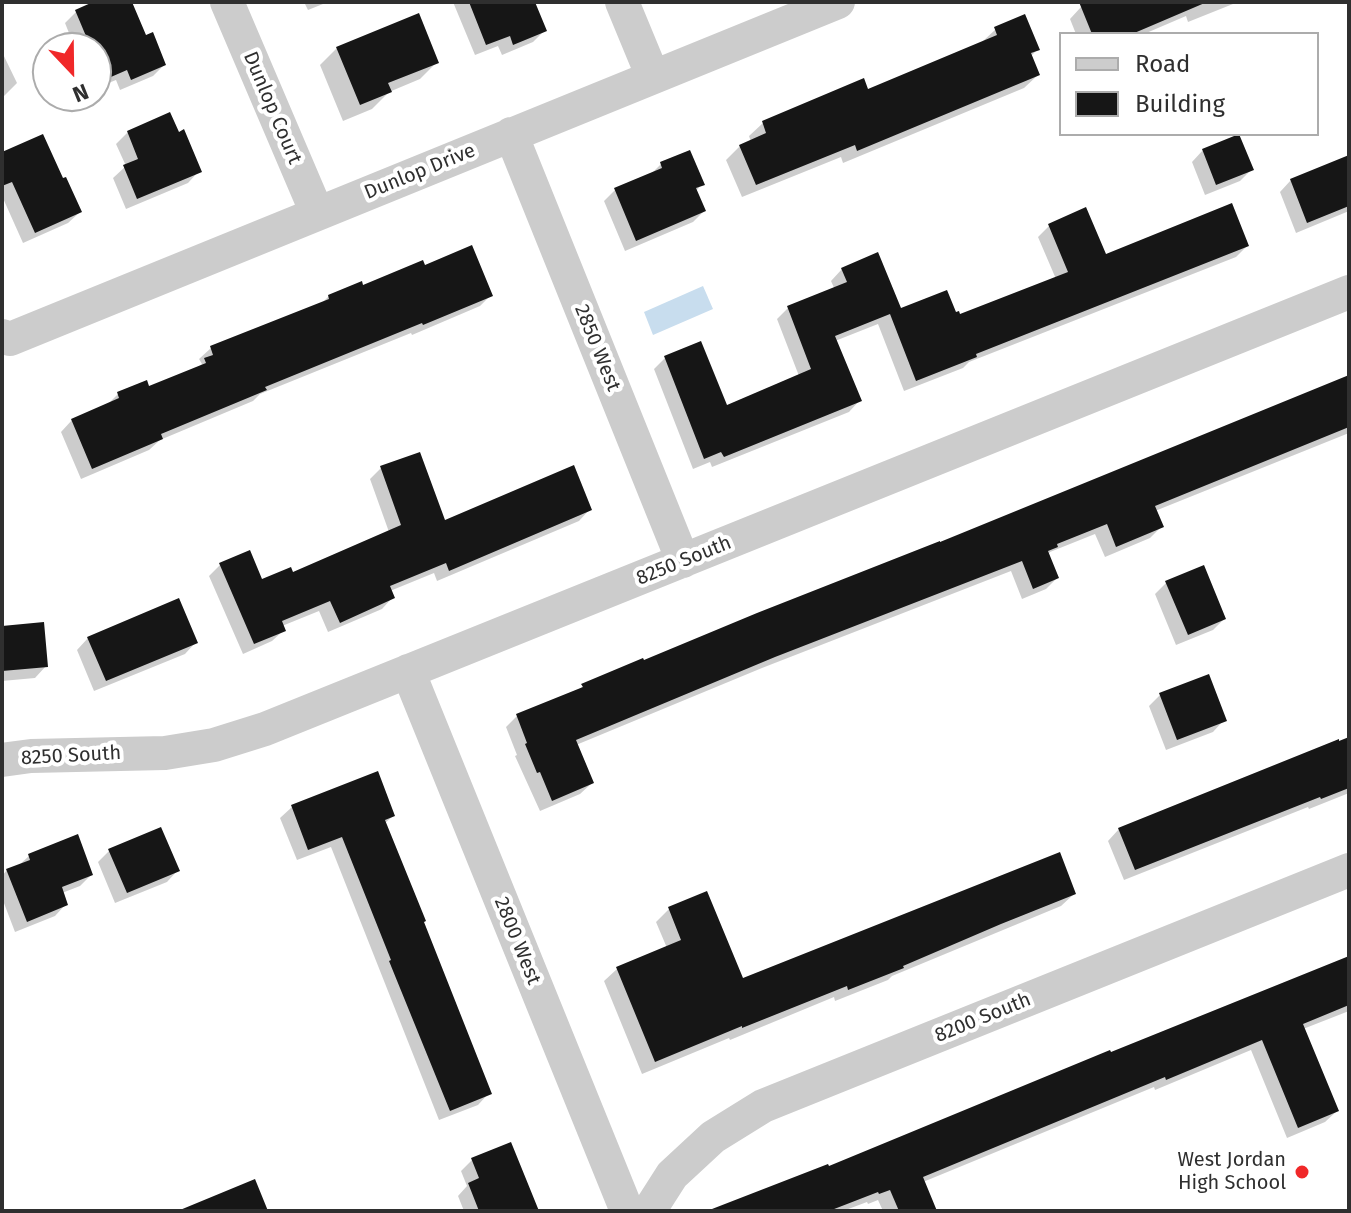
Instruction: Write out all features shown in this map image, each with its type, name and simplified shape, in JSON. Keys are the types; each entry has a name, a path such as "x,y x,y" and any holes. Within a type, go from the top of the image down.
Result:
{"street":[{"name":"Dunlop Court","path":"227,2 317,213"},
{"path":"622,2 653,77"},
{"name":"Dunlop Drive","path":"2,336 10,339 838,2"},
{"name":"2850 West","path":"511,134 683,561"},
{"name":"8250 South","path":"2,760 31,756 165,753 214,745 265,729 1349,292"},
{"name":"2800 West","path":"408,671 627,1211"},
{"name":"8200 South","path":"649,1211 672,1175 702,1146 763,1106 1349,870"}],"water":[{"path":"703,286 713,309 653,335 644,312"}],"building":[{"path":"93,2 132,2 146,35 153,32 166,65 131,80 127,70 112,77 112,32 84,32 75,10"},
{"path":"469,2 535,2 547,31 513,45 510,36 486,45"},
{"path":"1079,2 1207,2 1137,32 1091,32"},
{"path":"419,13 439,63 388,83 392,92 360,105 336,47"},
{"path":"1025,14 1040,50 1031,53 1040,75 857,151 855,145 756,185 739,145 766,133 762,121 864,78 868,89 997,35 994,27"},
{"path":"170,112 179,132 184,129 202,172 137,199 123,165 138,159 127,131"},
{"path":"43,134 82,212 35,233 12,182 2,186 2,152"},
{"path":"1240,136 1254,170 1216,185 1202,149"},
{"path":"690,150 705,185 696,188 706,211 636,241 614,188 662,168 660,162"},
{"path":"1349,155 1349,206 1307,223 1290,179"},
{"path":"1232,203 1249,246 976,354 977,357 916,381 890,314 835,336 862,401 724,457 721,452 704,459 664,356 701,341 727,405 811,369 787,306 847,282 841,268 878,252 901,308 947,290 956,312 960,314 1068,272 1048,224 1086,207 1106,254"},
{"path":"472,245 493,296 265,387 267,390 161,434 163,439 92,469 71,419 119,398 117,392 147,380 149,386 206,363 204,358 213,355 210,346 329,299 328,295 362,281 363,285 423,260 425,265"},
{"path":"1349,375 1349,427 1155,506 1164,527 1116,547 1107,524 1057,544 1058,547 1048,551 1059,578 1033,589 1022,561 775,657 576,740 594,783 552,801 540,772 537,773 516,714 643,658 940,542"},
{"path":"420,452 445,520 574,465 592,510 449,571 446,563 390,586 395,598 340,623 330,601 282,621 286,631 254,644 219,563 250,550 262,579 291,567 293,572 401,525 380,466"},
{"path":"1204,565 1226,619 1188,635 1165,581"},
{"path":"179,598 198,643 106,681 87,637"},
{"path":"44,622 48,667 2,671 2,626"},
{"path":"1209,674 1227,721 1177,740 1159,693"},
{"path":"1349,737 1349,788 1135,870 1118,828"},
{"path":"378,771 395,816 385,820 492,1094 450,1111 342,837 308,850 291,805"},
{"path":"161,827 180,871 127,893 108,849"},
{"path":"78,834 93,875 62,887 68,905 27,922 6,869 30,860 28,854"},
{"path":"1060,852 1076,894 904,968 848,990 847,986 655,1062 616,967 681,940 668,907 707,891 743,978"},
{"path":"1349,956 1349,1005 1303,1024 1339,1111 1298,1128 1262,1040 923,1177 937,1211 899,1211 890,1190 829,1211 712,1211 712,1209 829,1166"},
{"path":"511,1142 539,1211 479,1211 468,1183 479,1178 471,1158"},
{"path":"255,1179 268,1211 180,1211 180,1210"}],"place":[{"name":"West Jordan High School","path":"1302,1172"}]}
